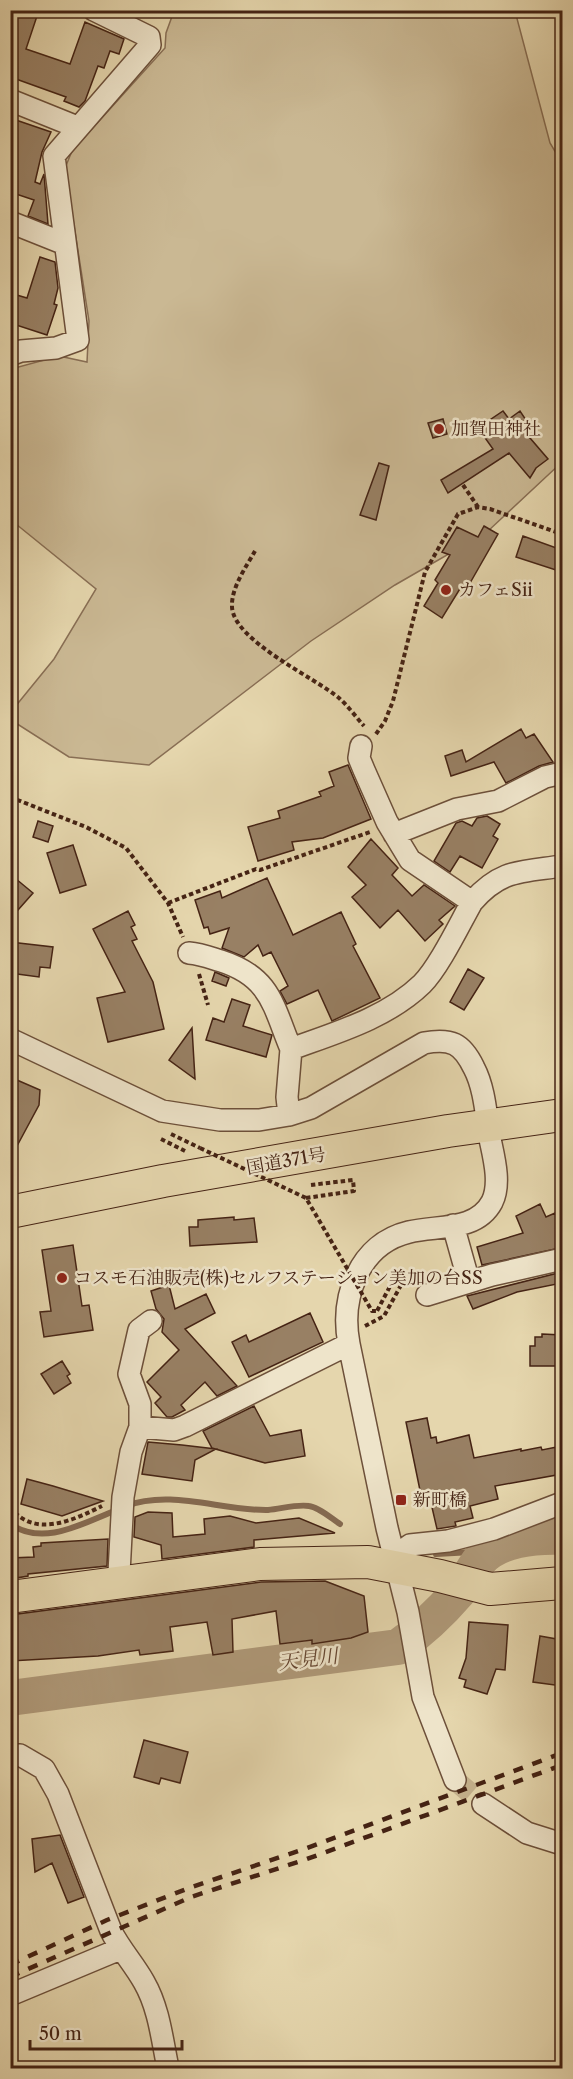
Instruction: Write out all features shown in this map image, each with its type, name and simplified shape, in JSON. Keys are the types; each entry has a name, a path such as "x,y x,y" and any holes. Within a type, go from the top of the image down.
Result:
{"highway":[{"name":"国道371号","path":"10,1212 163,1181 488,1125 562,1115"},
{"path":"10,1597 260,1564 397,1562 490,1589 562,1583"}],"street":[{"path":"14,351 56,348 78,339 54,156 150,45 149,37 94,10"},
{"path":"10,100 77,127"},
{"path":"10,222 65,244"},
{"path":"367,741 359,758 391,828 410,860 472,902"},
{"path":"391,828 457,809 498,801 545,777 562,773"},
{"path":"291,1049 360,1023 403,999 423,983 472,902 492,881 509,874 562,866"},
{"path":"189,952 239,967 257,978 277,1012 291,1049 287,1096 289,1115"},
{"path":"10,1039 162,1111 220,1120 289,1115 311,1108 415,1047 440,1040 452,1042 466,1052 478,1076 496,1167 492,1202 476,1219 409,1232 388,1239 360,1266 349,1290 347,1333 387,1528 408,1612 423,1697 455,1780"},
{"path":"453,1225 469,1282"},
{"path":"428,1295 469,1282 558,1260"},
{"path":"121,1582 118,1507 131,1452 140,1427 140,1404 129,1374 139,1330 150,1321"},
{"path":"140,1427 174,1430 185,1426 349,1344"},
{"path":"397,1562 410,1545 448,1540 494,1529 562,1503"},
{"path":"10,1756 20,1755 44,1769 58,1794 120,1949 145,1983 158,2015 168,2068"},
{"path":"483,1804 527,1833 562,1844"},
{"path":"10,1995 120,1949"}],"path":[{"path":"463,485 478,507"},
{"path":"255,552 238,580 232,607 238,624 268,652 340,699 367,741 379,732 393,701 425,572 458,514 478,507 490,509 562,534"},
{"path":"10,797 116,841 126,848 168,903 203,984 208,1005"},
{"path":"168,903 237,875 256,869 260,870 364,834 391,828"},
{"path":"165,1131 306,1198 354,1191 353,1180 311,1185"},
{"path":"161,1138 194,1155"},
{"path":"306,1198 372,1311 377,1311 397,1273 405,1278 384,1316 364,1326"},
{"path":"10,1507 22,1519 39,1525 51,1525 118,1507"}],"shaded area":[{"path":"174,11 515,11 550,143 562,163 562,462 487,532 395,585 311,641 149,765 69,757 11,720 10,713 54,659 96,589 11,520 11,369 59,356 87,362 89,321 65,168 72,151 165,48 166,33"}],"building":[{"path":"20,10 39,10 26,49 70,64 85,22 124,39 119,54 110,51 104,68 98,66 85,101 79,107 64,101 66,97 16,79 13,87 10,86 10,40"},
{"path":"10,118 51,132 42,152 35,182 40,184 44,174 48,224 28,216 34,200 10,192 10,172 17,153 10,151"},
{"path":"40,257 55,262 58,288 54,304 57,305 47,335 10,323 10,293 27,298"},
{"path":"503,411 509,419 520,411 530,426 524,431 548,459 536,468 530,478 509,453 448,493 441,480 493,449 478,428"},
{"path":"443,419 447,434 433,438 428,423"},
{"path":"379,463 389,466 376,520 360,515"},
{"path":"484,526 498,534 466,590 461,587 442,618 424,606 438,583 435,580 450,555 442,552 457,527 478,537"},
{"path":"523,536 562,550 562,572 516,557"},
{"path":"521,729 526,738 534,734 553,762 539,766 506,783 494,762 451,776 445,756 462,750 466,762"},
{"path":"348,765 371,819 323,838 292,842 294,850 258,861 248,827 280,818 278,811 321,796 319,792 334,786 329,772"},
{"path":"487,816 500,824 493,836 498,839 482,868 460,856 450,872 434,861 456,823 462,821 472,826 477,818"},
{"path":"38,821 53,826 48,842 33,837"},
{"path":"371,839 398,868 392,875 412,896 424,885 455,906 439,920 443,924 425,941 398,910 380,928 352,897 366,885 348,867"},
{"path":"73,845 86,885 60,893 47,853"},
{"path":"10,874 33,893 10,919"},
{"path":"267,878 293,935 341,912 356,944 353,946 380,998 332,1021 318,990 287,1004 280,991 288,986 271,952 263,956 258,945 244,957 222,948 229,928 210,934 208,927 204,928 195,900 220,891 222,898"},
{"path":"128,911 135,925 131,927 137,939 132,941 153,982 164,1029 108,1042 97,998 125,992 93,929"},
{"path":"10,942 53,947 50,968 40,967 39,977 10,973"},
{"path":"468,969 484,978 464,1010 450,1002"},
{"path":"215,972 229,978 226,986 212,981"},
{"path":"232,999 250,1005 243,1026 272,1035 266,1057 206,1040 213,1018 224,1022"},
{"path":"192,1028 195,1079 169,1060"},
{"path":"10,1077 40,1090 39,1105 10,1159"},
{"path":"540,1204 546,1217 555,1213 562,1229 562,1238 557,1241 560,1248 482,1265 477,1247 523,1233 516,1216"},
{"path":"234,1217 234,1220 254,1218 257,1242 190,1246 189,1227 198,1227 198,1220"},
{"path":"73,1245 82,1306 89,1305 93,1330 44,1337 40,1312 51,1311 42,1250"},
{"path":"562,1272 562,1283 517,1292 473,1309 467,1296"},
{"path":"169,1285 175,1309 206,1294 215,1313 185,1329 237,1386 217,1396 205,1382 181,1405 185,1410 172,1417 167,1417 155,1403 161,1397 147,1382 179,1350 162,1332 164,1319 156,1309 151,1291"},
{"path":"310,1313 323,1342 249,1377 232,1342 246,1335 249,1342"},
{"path":"542,1334 562,1335 562,1366 530,1366 530,1346 535,1346 535,1337 542,1337"},
{"path":"62,1361 70,1374 67,1376 71,1383 54,1394 41,1374"},
{"path":"254,1406 270,1436 301,1430 305,1456 265,1463 212,1448 203,1431"},
{"path":"427,1418 431,1438 436,1437 437,1443 469,1435 474,1458 521,1449 521,1451 541,1447 542,1450 562,1446 562,1474 495,1486 498,1499 470,1506 473,1518 455,1522 456,1526 437,1529 431,1503 423,1505 406,1422"},
{"path":"148,1442 216,1449 195,1460 192,1481 142,1474"},
{"path":"27,1479 103,1501 62,1516 21,1504"},
{"path":"148,1512 172,1513 173,1537 205,1534 204,1519 230,1516 256,1523 299,1518 335,1533 254,1540 254,1547 162,1559 161,1545 134,1537 135,1517"},
{"path":"108,1539 107,1566 28,1574 28,1576 10,1579 10,1558 34,1557 33,1547 41,1546 41,1543"},
{"path":"325,1581 364,1596 368,1632 351,1638 312,1644 312,1640 280,1644 276,1611 232,1619 233,1652 213,1655 207,1622 170,1627 173,1651 140,1655 139,1650 98,1656 10,1661 10,1615 261,1582"},
{"path":"469,1622 508,1625 505,1670 496,1669 487,1694 464,1687 466,1680 459,1678 466,1658"},
{"path":"540,1636 562,1640 562,1686 533,1682"},
{"path":"144,1740 188,1752 180,1783 161,1778 159,1784 134,1777"},
{"path":"60,1835 84,1897 68,1903 52,1863 35,1872 32,1839"}],"waterway":[{"path":"126,1506 143,1501 161,1500 268,1510 304,1506 313,1507 340,1524"},
{"path":"10,1524 23,1531 50,1533 77,1526 117,1510"},
{"name":"天見川","path":"10,1698 398,1647 423,1628 445,1606 462,1587 480,1560 488,1553 497,1547 518,1540 562,1537"},
{"path":"436,1554 472,1552 503,1545"}],"tunnel":[{"path":"455,1780 483,1804"}],"railway":[{"path":"10,1965 107,1920 189,1888 307,1848 562,1753"},
{"path":"10,1977 191,1897 307,1859 562,1765"}],"place":[{"name":"加賀田神社","path":"439,429"},
{"name":"カフェSii","path":"446,590"},
{"name":"コスモ石油販売(株)セルフステーション美加の台SS","path":"62,1278"},
{"name":"新町橋","path":"401,1500"}]}
